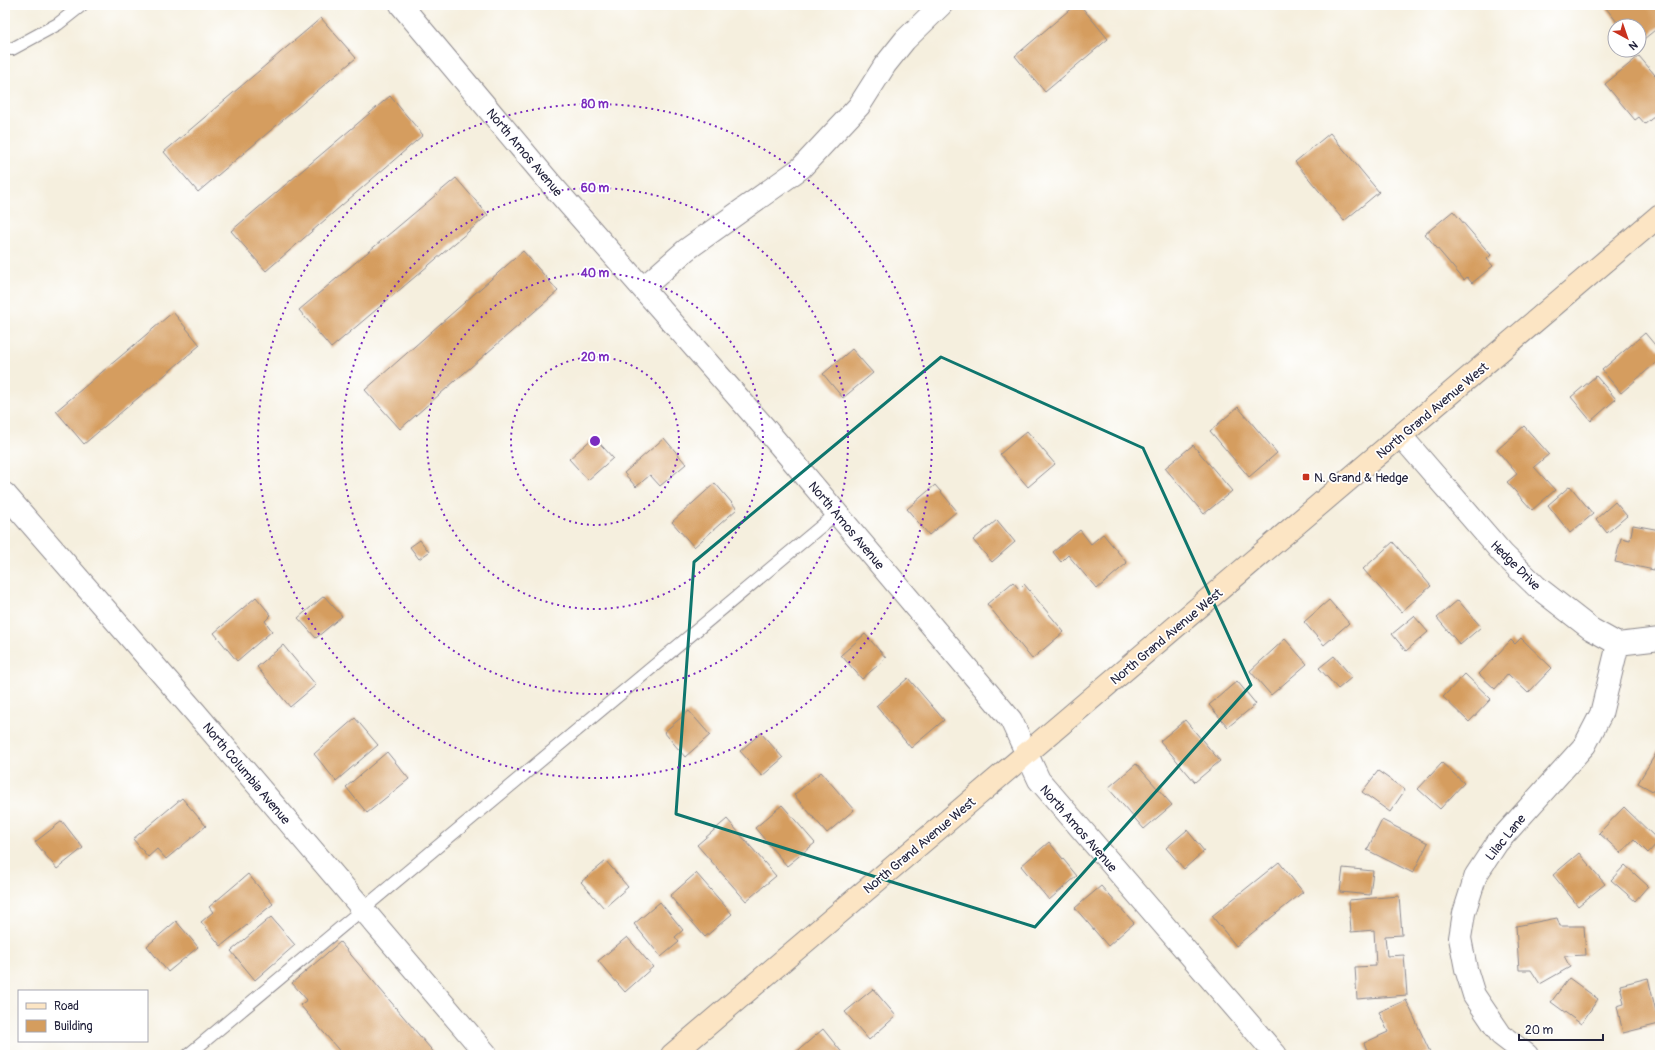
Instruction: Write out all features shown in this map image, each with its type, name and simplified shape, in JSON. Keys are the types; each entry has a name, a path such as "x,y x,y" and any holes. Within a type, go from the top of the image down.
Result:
{"main road":[{"name":"North Grand Avenue West","path":"672,1055 1660,215"}],"street":[{"name":"North Amos Avenue","path":"401,5 551,184 765,428 1011,720 1039,780 1276,1055"},
{"path":"643,288 686,250 801,168 859,106 885,65 905,40 941,5"},
{"name":"Hedge Drive","path":"1401,436 1503,554 1537,587 1591,629 1618,644"},
{"name":"North Columbia Avenue","path":"5,494 195,712 487,1055"},
{"path":"1618,644 1660,639"},
{"name":"Lilac Lane","path":"1527,1055 1501,1035 1474,995 1466,969 1460,938 1464,913 1476,875 1497,843 1585,745 1602,714 1618,644"}],"lane":[{"path":"5,48 12,49 58,24 82,5"},
{"path":"188,1055 837,513"}],"highlighted area":[{"path":"941,357 1143,448 1251,685 1035,927 676,814 694,562"}],"building":[{"path":"1075,5 1080,5 1108,39 1045,92 1015,56"},
{"path":"1610,5 1660,5 1660,26 1647,37 1647,18 1614,18 1606,8"},
{"path":"321,18 356,58 198,192 164,152"},
{"path":"1637,58 1641,58 1660,81 1660,112 1645,124 1639,117 1635,120 1605,84"},
{"path":"390,96 423,135 266,271 231,231"},
{"path":"1330,133 1379,192 1344,221 1295,162"},
{"path":"456,178 488,215 331,348 299,310"},
{"path":"1453,211 1491,255 1487,259 1493,266 1472,283 1467,277 1464,280 1425,234"},
{"path":"523,251 558,291 400,429 365,390"},
{"path":"173,312 200,345 84,444 56,411"},
{"path":"1645,333 1660,351 1660,359 1621,393 1602,370"},
{"path":"852,349 873,373 843,398 823,374"},
{"path":"1596,376 1616,399 1591,421 1571,397"},
{"path":"1238,407 1277,453 1249,477 1210,431"},
{"path":"1524,426 1549,454 1534,467 1555,490 1532,510 1507,482 1517,474 1497,450"},
{"path":"1027,431 1055,464 1028,487 1000,454"},
{"path":"594,437 613,458 588,480 569,459"},
{"path":"664,438 686,464 660,486 650,475 636,487 624,473"},
{"path":"1193,445 1232,491 1204,514 1165,468"},
{"path":"715,483 737,509 694,547 672,522"},
{"path":"935,485 957,511 929,535 907,509"},
{"path":"1570,486 1593,514 1570,533 1548,505"},
{"path":"1615,502 1627,516 1607,533 1596,519"},
{"path":"997,520 1015,542 992,562 973,540"},
{"path":"1633,525 1660,530 1660,540 1654,570 1615,562 1621,538 1630,540"},
{"path":"1080,530 1091,544 1103,534 1127,563 1097,589 1068,555 1061,562 1053,552"},
{"path":"420,540 429,552 419,559 410,547"},
{"path":"1393,542 1431,586 1401,612 1363,569"},
{"path":"1013,582 1019,589 1024,584 1064,632 1032,659 987,604"},
{"path":"324,596 342,616 316,638 298,618"},
{"path":"256,597 271,615 265,621 272,631 237,661 214,633"},
{"path":"1329,600 1349,623 1324,645 1304,622"},
{"path":"1458,600 1481,627 1460,645 1437,618"},
{"path":"1414,616 1428,632 1406,651 1392,634"},
{"path":"865,634 886,658 862,679 841,655"},
{"path":"1521,638 1552,668 1528,693 1508,674 1495,689 1479,674 1511,640 1515,644"},
{"path":"1285,639 1307,664 1271,695 1250,671"},
{"path":"283,645 316,685 290,707 257,667"},
{"path":"1334,656 1352,677 1338,689 1319,668"},
{"path":"1465,674 1491,699 1469,722 1443,697"},
{"path":"908,678 944,720 911,748 876,706"},
{"path":"1237,681 1256,704 1228,727 1209,705"},
{"path":"689,711 710,735 685,757 664,732"},
{"path":"355,718 378,745 336,781 314,754"},
{"path":"1185,720 1220,761 1195,782 1160,741"},
{"path":"761,733 783,758 762,776 740,751"},
{"path":"1658,750 1660,751 1660,795 1638,783"},
{"path":"387,752 409,779 367,813 346,787"},
{"path":"1442,763 1464,783 1440,809 1418,789"},
{"path":"1136,764 1172,805 1144,829 1108,788"},
{"path":"1378,771 1405,790 1390,812 1362,792"},
{"path":"821,772 854,810 827,833 794,795"},
{"path":"182,798 206,826 166,859 157,849 148,857 133,839"},
{"path":"782,805 815,843 787,866 755,828"},
{"path":"1624,807 1659,841 1648,853 1634,839 1621,853 1599,833"},
{"path":"727,819 776,876 746,901 697,845"},
{"path":"1382,820 1428,843 1413,873 1367,850"},
{"path":"62,821 83,848 57,869 35,842"},
{"path":"1187,830 1204,851 1184,869 1166,848"},
{"path":"1049,842 1077,876 1049,900 1021,866"},
{"path":"1579,853 1605,884 1578,906 1553,875"},
{"path":"606,861 628,887 604,908 581,882"},
{"path":"1279,862 1303,892 1236,946 1212,916"},
{"path":"1625,865 1648,886 1635,901 1611,880"},
{"path":"1343,868 1373,871 1370,895 1340,892"},
{"path":"696,873 732,914 705,937 670,896"},
{"path":"248,874 273,904 221,946 201,922 213,912 209,907"},
{"path":"1101,886 1134,923 1108,946 1075,908"},
{"path":"1399,896 1402,935 1385,936 1387,956 1404,955 1407,995 1357,999 1355,967 1376,966 1374,930 1351,932 1349,900"},
{"path":"660,902 683,930 675,937 679,942 661,957 634,924"},
{"path":"271,917 295,945 255,980 231,951"},
{"path":"1557,918 1560,926 1584,926 1586,955 1564,956 1570,967 1540,984 1531,970 1519,970 1516,926"},
{"path":"176,921 198,947 168,972 147,946"},
{"path":"627,937 653,967 625,992 598,961"},
{"path":"340,942 436,1055 343,1055 300,1005 307,1000 292,983"},
{"path":"1569,978 1598,999 1581,1024 1551,1002"},
{"path":"1648,978 1659,1024 1623,1033 1617,1006 1624,1004 1620,985"},
{"path":"873,989 896,1016 869,1040 845,1012"},
{"path":"1406,1000 1430,1052 1422,1055 1369,1055 1364,1043 1388,1032 1379,1012"},
{"path":"823,1029 844,1055 793,1055"}],"place":[{"name":"N. Grand & Hedge","path":"1306,477"}]}
